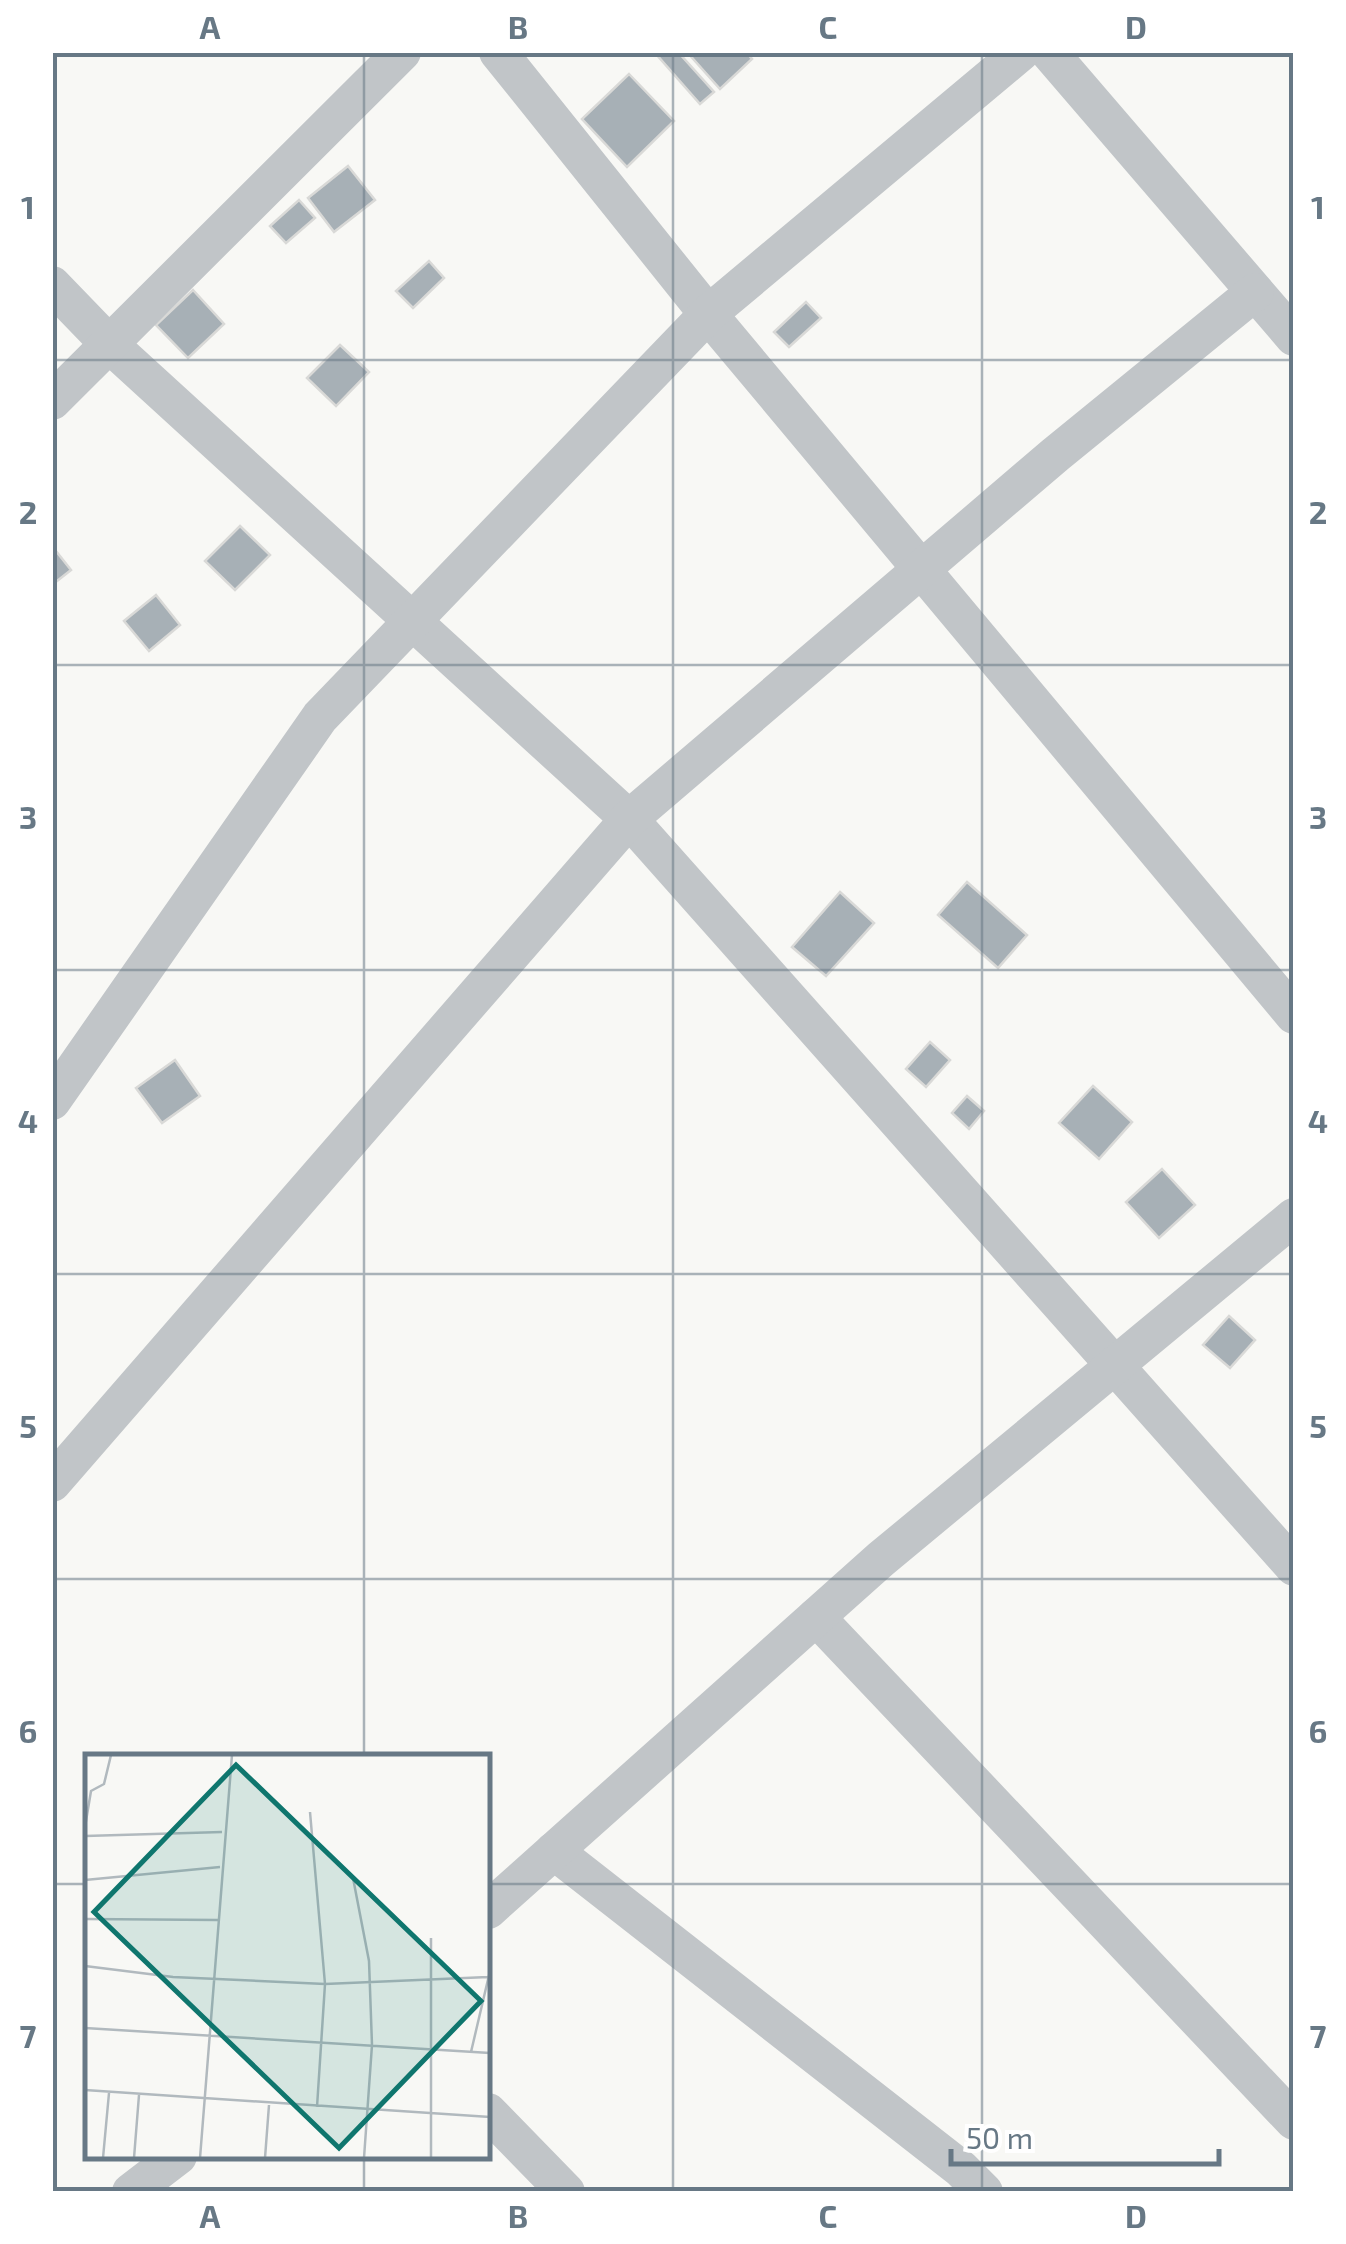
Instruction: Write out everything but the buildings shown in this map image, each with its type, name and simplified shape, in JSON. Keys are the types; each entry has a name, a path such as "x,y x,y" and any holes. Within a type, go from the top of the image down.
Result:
{"street":[{"path":"52,401 402,52"},
{"path":"498,52 708,314 1294,1014"},
{"path":"52,1100 320,717 708,314 1021,52"},
{"path":"1049,52 1294,337"},
{"path":"52,285 109,344 629,819 1294,1567"},
{"path":"52,1484 629,819 921,569 1255,292"},
{"path":"490,1908 880,1559 1294,1217"},
{"path":"816,1617 1294,2122"},
{"path":"554,1851 984,2192"},
{"path":"490,2114 566,2192"},
{"path":"131,2192 174,2159"}]}
